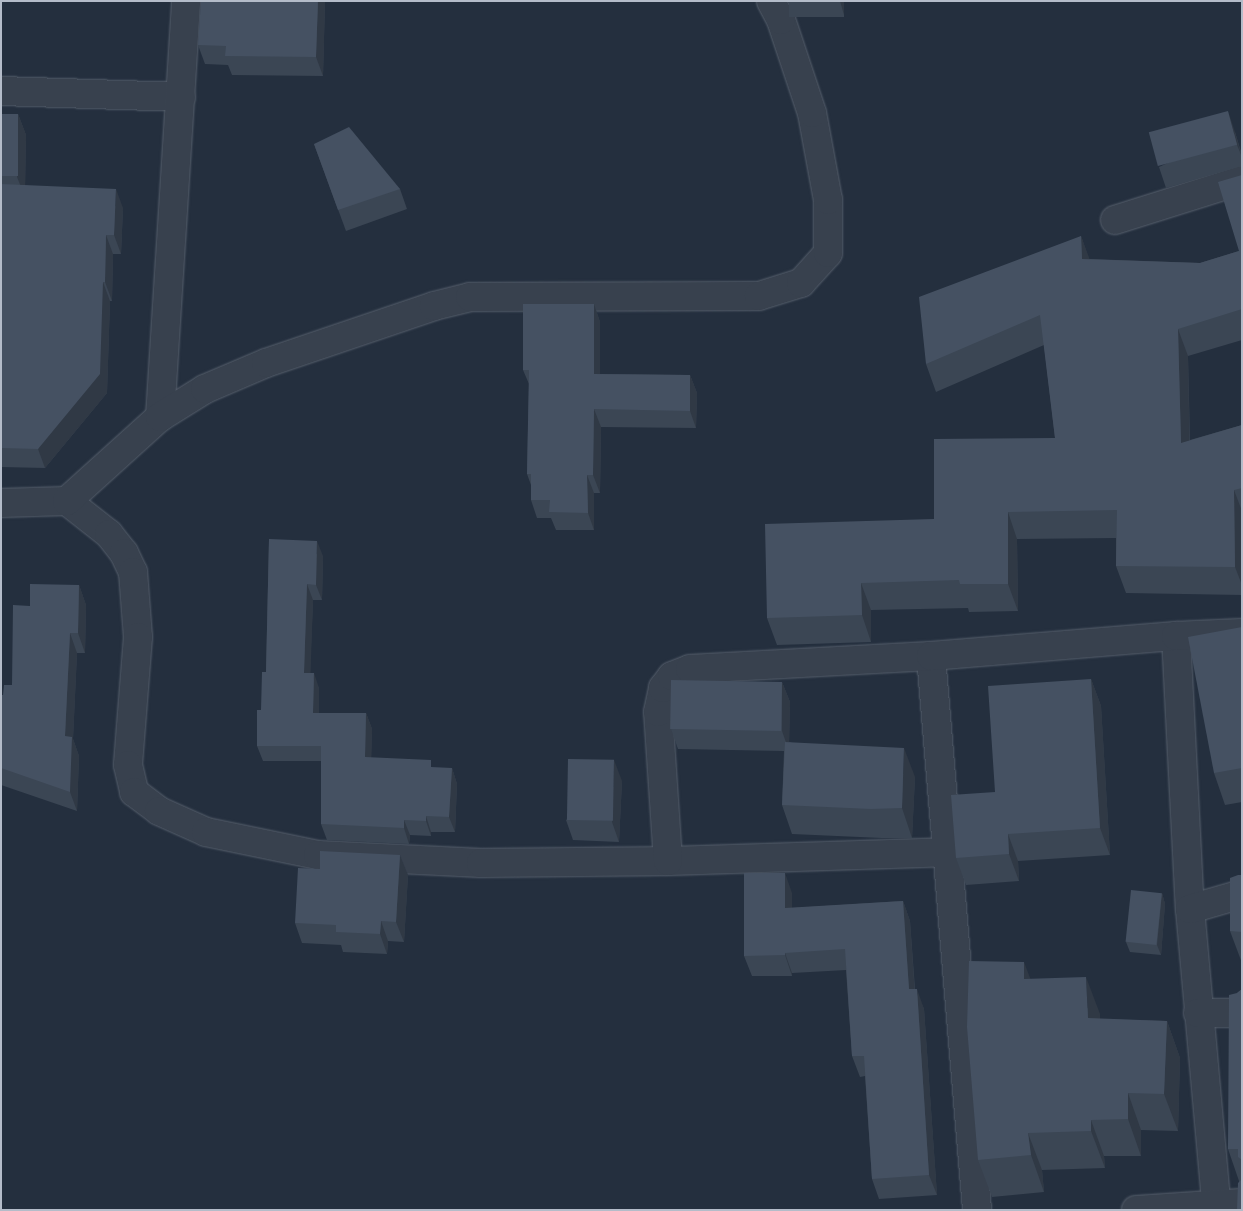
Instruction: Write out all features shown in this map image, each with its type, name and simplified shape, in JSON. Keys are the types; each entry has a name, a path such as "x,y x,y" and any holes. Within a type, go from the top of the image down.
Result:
{"street":[{"path":"160,417 186,1"},
{"path":"67,501 160,417 206,389 266,363 434,306 470,297 759,296 801,283 828,253 828,200 812,113 781,20 771,1"},
{"path":"1,91 181,98"},
{"path":"1115,220 1242,180"},
{"path":"1,503 67,501 110,534 124,553 133,572 138,637 128,765 134,792 159,812 206,832 318,855 481,863 668,862 948,852"},
{"path":"668,862 658,712 663,688 672,676 690,669 932,656 1176,636 1242,633"},
{"path":"1136,1210 1225,1205 1198,1013 1190,909 1176,636"},
{"path":"932,656 978,1210"},
{"path":"1190,909 1242,894"},
{"path":"1198,1013 1242,1013"}],"building":[{"path":"201,1 318,1 316,57 225,56 226,46 198,45"},
{"path":"1228,111 1237,145 1158,166 1149,132"},
{"path":"1,114 18,114 18,176 1,176"},
{"path":"349,127 400,189 338,210 314,144"},
{"path":"1242,175 1242,309 1178,329 1181,443 1242,425 1242,488 1234,490 1235,567 1116,566 1117,510 1008,512 1008,584 960,584 959,580 861,583 862,615 767,618 765,524 934,519 934,439 1055,438 1040,315 926,364 919,297 1081,236 1082,259 1200,263 1239,251 1218,182"},
{"path":"1,184 116,189 114,235 106,235 100,374 38,449 1,448"},
{"path":"523,304 594,304 594,374 690,375 690,411 594,409 593,475 587,475 588,513 549,512 550,500 531,500 531,474 527,474 529,370 523,370"},
{"path":"269,539 317,541 316,585 307,584 304,673 314,673 313,713 366,713 365,757 431,760 431,767 452,768 449,817 426,816 426,821 404,820 404,828 321,824 321,746 257,746 257,710 261,710 262,672 266,672"},
{"path":"30,584 79,585 78,633 70,633 65,736 72,737 70,792 1,768 1,695 3,695 4,685 12,685 13,605 30,606"},
{"path":"1242,627 1242,768 1214,773 1188,637"},
{"path":"1091,679 1100,828 1008,834 1009,854 956,858 951,795 995,792 988,686"},
{"path":"671,680 782,682 781,731 670,729"},
{"path":"785,742 904,748 902,808 871,809 782,805"},
{"path":"568,759 614,760 613,821 567,820"},
{"path":"320,851 400,855 396,922 381,921 380,934 336,932 336,925 295,923 298,868 320,869"},
{"path":"744,873 785,873 785,908 903,901 909,989 917,989 929,1175 872,1179 864,1056 852,1056 845,949 785,953 785,955 744,956"},
{"path":"1242,875 1242,932 1230,931 1230,878"},
{"path":"1131,890 1162,893 1156,945 1126,942"},
{"path":"969,961 1024,962 1024,979 1086,977 1088,1018 1167,1021 1164,1094 1128,1093 1128,1119 1091,1120 1091,1131 1028,1133 1031,1155 978,1160 967,1027"},
{"path":"1242,989 1242,1160 1238,1157 1238,1149 1228,1149 1229,995 1237,993"},
{"path":"1242,1179 1242,1210 1237,1210 1238,1183"}]}
